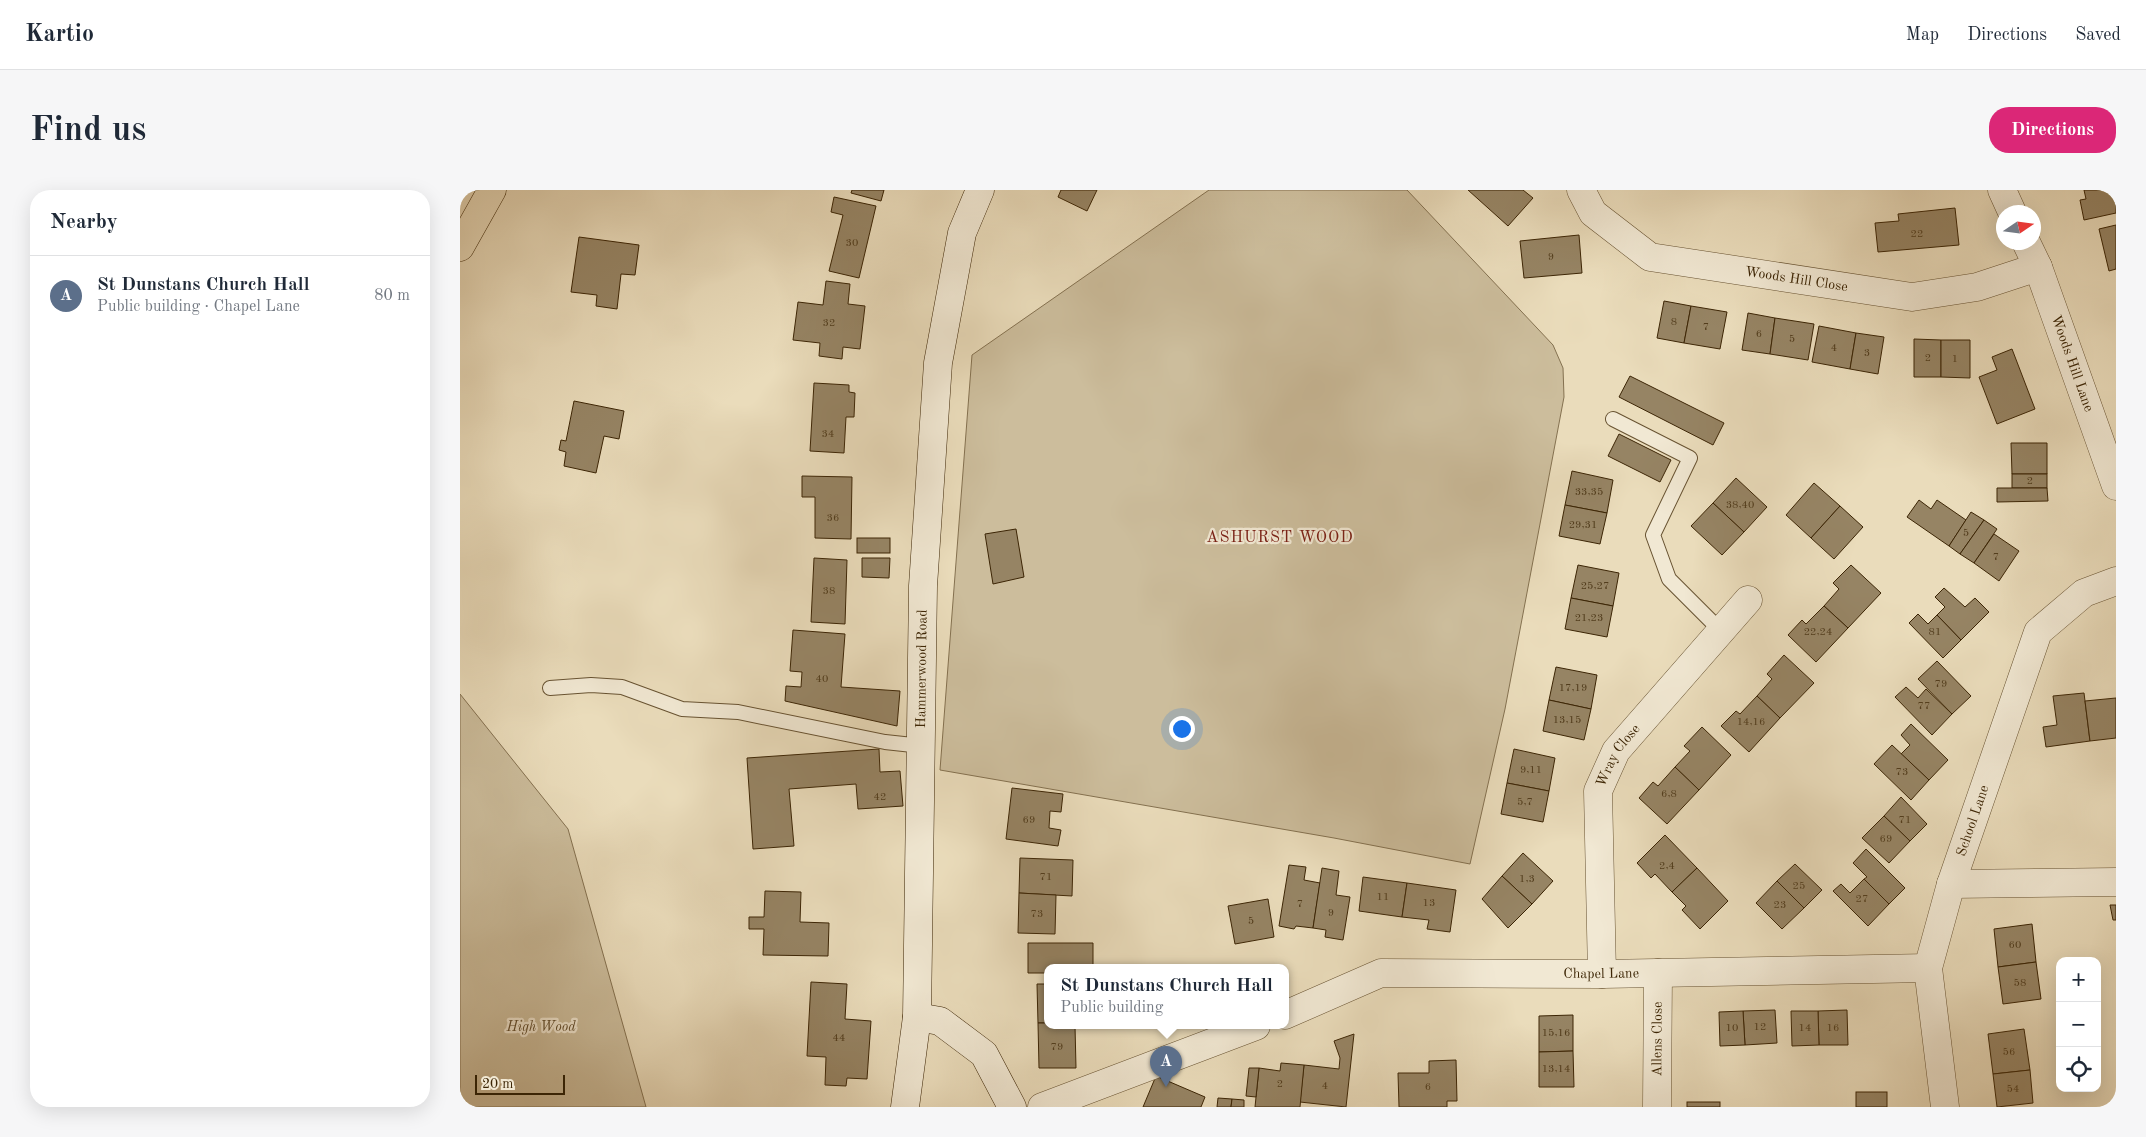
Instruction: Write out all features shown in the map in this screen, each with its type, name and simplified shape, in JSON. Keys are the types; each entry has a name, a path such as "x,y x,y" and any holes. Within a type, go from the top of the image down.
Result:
{"highway":[{"path":"460,247 492,190"}],"street":[{"name":"Hammerwood Road","path":"905,1107 917,1016 923,586 938,363 962,233 980,190"},
{"name":"Woods Hill Close","path":"1581,190 1593,213 1650,257 1912,297 1977,287 2038,267"},
{"path":"2002,190 2009,205"},
{"name":"Woods Hill Lane","path":"2030,250 2038,267 2116,486"},
{"name":"School Lane","path":"1945,1107 1928,968 1951,884 2038,632 2084,593 2116,581"},
{"name":"Wray Close","path":"1602,974 1598,791 1616,751 1748,600"},
{"path":"1951,884 2116,882"},
{"name":"Chapel Lane","path":"1289,1013 1381,973 1602,974 1928,968"},
{"name":"Allens Close","path":"1657,1107 1658,973"},
{"path":"917,1016 940,1021 984,1054 1012,1107"},
{"path":"1042,1107 1248,1029"}],"lane":[{"path":"1612,419 1690,458 1653,535 1669,579 1720,630"},
{"path":"550,688 592,685 622,688 682,709 738,712 885,742 922,746"}],"green space":[{"path":"1209,190 1407,190 1553,345 1563,368 1564,397 1505,709 1470,864 1334,838 940,770 972,355"},
{"name":"High Wood","path":"460,694 568,829 646,1107 460,1107"}],"building":[{"path":"852,190 884,190 881,201 851,193"},
{"path":"1061,190 1097,190 1087,211 1058,197"},
{"path":"1468,190 1523,190 1533,198 1508,226"},
{"path":"2084,190 2116,190 2116,213 2084,220 2080,200 2086,199"},
{"path":"834,197 876,206 859,278 829,271 843,215 831,212"},
{"path":"1955,208 1959,245 1878,252 1875,223 1899,221 1898,214"},
{"path":"2116,225 2116,269 2109,271 2099,229"},
{"path":"1579,235 1582,273 1524,278 1520,241"},
{"path":"579,237 639,245 635,275 621,274 617,309 596,306 597,295 571,292"},
{"path":"826,281 850,284 848,304 865,306 860,349 843,347 842,359 819,356 820,343 793,340 798,302 823,305"},
{"path":"1664,301 1691,306 1684,343 1657,338"},
{"path":"1691,306 1727,312 1720,349 1684,343"},
{"path":"1748,313 1775,318 1770,354 1742,350"},
{"path":"1775,318 1814,324 1808,360 1770,354"},
{"path":"1819,326 1856,333 1850,369 1812,362"},
{"path":"1856,333 1884,337 1878,374 1850,369"},
{"path":"1914,339 1941,340 1941,377 1914,377"},
{"path":"1941,340 1970,340 1970,378 1941,377"},
{"path":"2012,349 2035,409 1997,424 1979,377 1997,370 1992,357"},
{"path":"1630,376 1724,423 1713,445 1619,397"},
{"path":"814,383 849,385 849,392 855,393 854,417 846,417 844,453 810,451"},
{"path":"574,401 624,411 619,439 604,436 596,473 564,466 566,452 559,450 561,440 566,441"},
{"path":"1619,434 1671,460 1660,482 1608,456"},
{"path":"2011,443 2047,443 2047,474 2012,474"},
{"path":"1572,471 1613,480 1607,513 1565,505"},
{"path":"2012,474 2047,474 2047,488 2012,488"},
{"path":"802,476 852,477 851,539 815,538 815,497 802,497"},
{"path":"1736,478 1767,507 1744,532 1713,503"},
{"path":"1814,483 1840,506 1811,538 1786,515"},
{"path":"1997,488 2047,488 2048,501 1997,502"},
{"path":"1919,500 1931,509 1937,500 1966,520 1949,546 1907,517"},
{"path":"1713,503 1744,532 1722,555 1691,526"},
{"path":"1565,505 1607,513 1600,544 1559,536"},
{"path":"1840,506 1863,527 1834,559 1811,538"},
{"path":"1971,512 1984,520 1960,554 1949,546"},
{"path":"1984,520 1997,529 1974,563 1960,554"},
{"path":"1016,529 1024,577 993,584 985,534"},
{"path":"1994,534 2019,551 1999,581 1974,563"},
{"path":"857,538 890,538 890,553 857,553"},
{"path":"814,558 847,560 845,624 811,622"},
{"path":"862,558 890,558 889,578 862,577"},
{"path":"1578,565 1619,573 1613,606 1571,598"},
{"path":"1851,565 1881,593 1848,628 1824,606 1839,589 1833,583"},
{"path":"1944,588 1965,607 1975,598 1989,612 1961,640 1937,615 1945,607 1935,597"},
{"path":"1571,598 1613,606 1607,637 1565,629"},
{"path":"1824,606 1848,628 1816,662 1788,635 1802,620 1806,624"},
{"path":"1918,614 1928,624 1937,615 1961,640 1943,658 1909,623"},
{"path":"793,630 845,634 841,687 900,691 897,726 785,701 786,686 801,687 802,672 790,671"},
{"path":"1784,655 1814,683 1780,718 1757,696 1772,679 1767,674"},
{"path":"1937,661 1971,696 1952,714 1918,679"},
{"path":"1556,667 1597,675 1591,709 1549,700"},
{"path":"1906,687 1918,698 1926,689 1952,714 1932,735 1895,697"},
{"path":"2084,693 2090,741 2046,747 2043,727 2057,725 2053,696"},
{"path":"1757,696 1780,718 1749,752 1721,726 1736,711 1740,714"},
{"path":"2116,698 2116,738 2090,741 2085,701"},
{"path":"1549,700 1591,709 1584,740 1543,731"},
{"path":"1911,724 1948,760 1929,780 1901,754 1910,745 1901,735"},
{"path":"1702,727 1731,755 1699,790 1675,767 1690,751 1684,746"},
{"path":"1892,745 1929,780 1911,800 1874,764"},
{"path":"879,749 880,772 900,771 903,806 858,809 856,784 789,789 794,846 753,849 747,758"},
{"path":"1514,749 1555,758 1549,791 1507,783"},
{"path":"1675,767 1699,790 1667,824 1639,798 1653,782 1658,786"},
{"path":"1507,783 1549,791 1543,822 1501,814"},
{"path":"1012,788 1063,794 1061,812 1050,811 1049,828 1061,830 1058,846 1006,839"},
{"path":"1901,797 1927,824 1910,841 1884,816"},
{"path":"1884,816 1910,841 1889,863 1862,838"},
{"path":"1665,835 1697,868 1672,892 1655,874 1651,878 1637,863"},
{"path":"1866,849 1905,888 1889,904 1864,879 1867,877 1853,863"},
{"path":"1523,853 1553,881 1532,904 1502,876"},
{"path":"1020,858 1073,860 1072,896 1019,893"},
{"path":"1795,864 1822,890 1804,908 1777,881"},
{"path":"1289,865 1306,867 1304,880 1320,883 1313,928 1296,926 1294,929 1279,926"},
{"path":"1322,868 1339,871 1336,895 1350,897 1343,940 1325,937 1326,930 1313,928"},
{"path":"1697,868 1728,901 1700,929 1682,910 1686,906 1672,892"},
{"path":"1502,876 1532,904 1508,928 1482,899"},
{"path":"1363,877 1407,883 1402,917 1359,911"},
{"path":"1864,879 1889,904 1868,926 1833,891 1841,884 1850,893"},
{"path":"1777,881 1804,908 1782,929 1756,903"},
{"path":"1407,883 1456,890 1450,932 1427,929 1429,920 1402,917"},
{"path":"765,891 801,892 800,922 829,923 828,956 763,955 764,929 749,929 749,917 764,917"},
{"path":"1019,893 1056,895 1055,934 1018,933"},
{"path":"1268,899 1274,937 1235,944 1228,906"},
{"path":"2110,905 2116,905 2116,920 2113,920"},
{"path":"2032,924 2036,962 1998,967 1994,929"},
{"path":"1028,943 1093,943 1093,964 1044,964 1044,973 1028,973"},
{"path":"2036,962 2041,999 2003,1004 1998,967"},
{"path":"811,982 847,984 845,1019 871,1021 867,1079 847,1078 846,1086 825,1085 826,1057 807,1056"},
{"path":"1037,984 1044,984 1044,1023 1038,1023"},
{"path":"1775,1010 1777,1043 1745,1045 1743,1011"},
{"path":"1847,1010 1848,1045 1819,1045 1818,1011"},
{"path":"1743,1011 1745,1045 1720,1046 1719,1012"},
{"path":"1791,1011 1818,1011 1819,1045 1792,1046"},
{"path":"1573,1015 1573,1051 1539,1052 1539,1016"},
{"path":"1038,1023 1044,1023 1044,1029 1075,1029 1076,1068 1039,1068"},
{"path":"2024,1029 2030,1070 1993,1074 1988,1034"},
{"path":"1354,1034 1346,1107 1300,1102 1304,1065 1339,1069 1340,1058 1334,1041"},
{"path":"1573,1051 1574,1087 1539,1087 1539,1052"},
{"path":"1456,1060 1457,1101 1447,1101 1447,1107 1399,1107 1398,1073 1429,1073 1429,1061"},
{"path":"1281,1063 1304,1065 1300,1107 1255,1107 1259,1068 1280,1071"},
{"path":"1249,1068 1259,1068 1256,1097 1246,1096"},
{"path":"2030,1070 2033,1103 1997,1107 1993,1074"},
{"path":"1156,1076 1205,1097 1201,1107 1143,1107"},
{"path":"1856,1092 1887,1092 1887,1107 1856,1107"},
{"path":"1218,1098 1232,1099 1231,1107 1217,1107"},
{"path":"1232,1099 1244,1100 1244,1107 1231,1107"},
{"path":"1687,1102 1720,1102 1720,1107 1687,1107"}],"place":[{"name":"St Dunstans Church Hall","path":"1166,1087"}],"district":[{"name":"ASHURST WOOD","path":"1280,538"}]}
